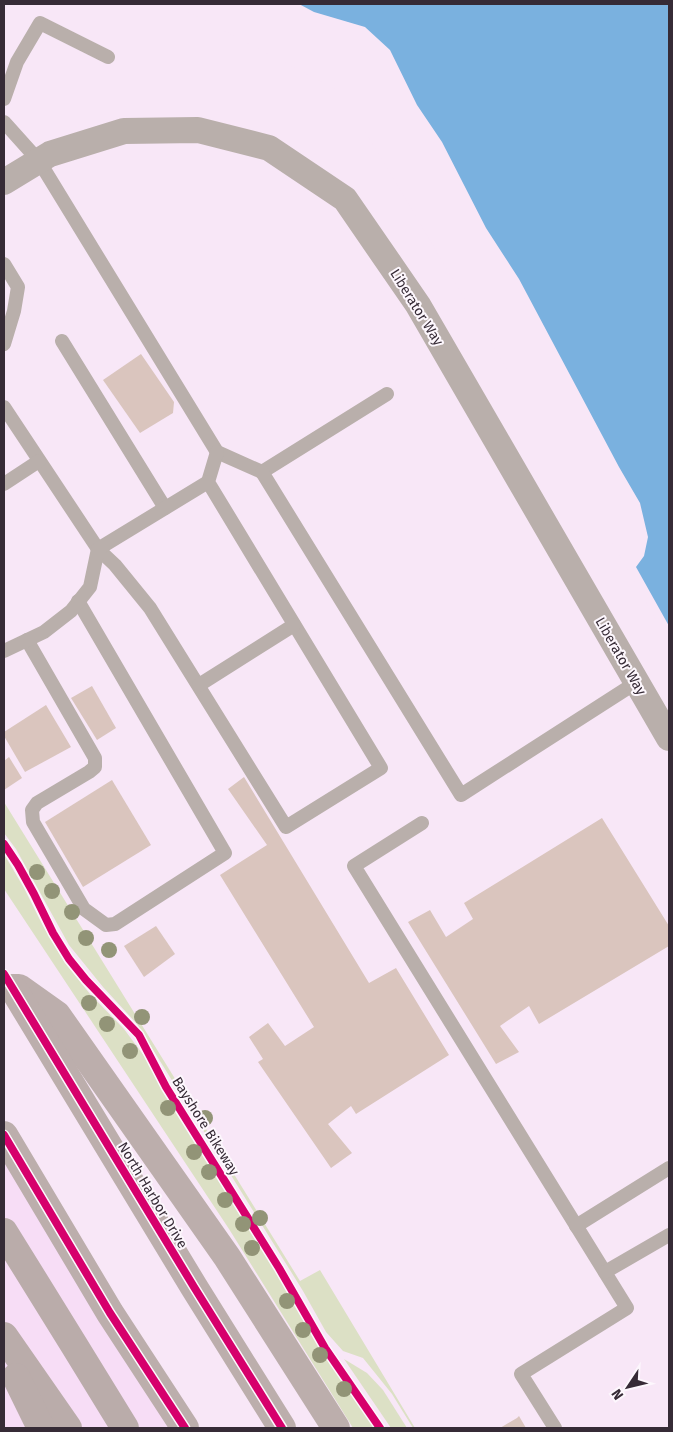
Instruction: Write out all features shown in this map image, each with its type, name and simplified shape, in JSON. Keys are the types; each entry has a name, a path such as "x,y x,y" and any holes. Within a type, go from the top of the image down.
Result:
{"main road":[{"name":"North Harbor Drive","path":"8,981 282,1428"},
{"path":"8,981 57,1015 227,1257 336,1428"},
{"path":"4,1135 110,1313 185,1428"},
{"path":"4,1232 125,1428"},
{"path":"4,1336 68,1428"},
{"path":"4,1354 41,1428"}],"street":[{"name":"Liberator Way","path":"4,182 50,154 124,131 198,130 269,148 345,199 418,305 669,738"}],"lane":[{"path":"4,99 17,62 40,23 108,58"},
{"path":"4,122 39,161 217,452 262,472 461,795 637,682"},
{"path":"4,264 18,287 14,312 4,344"},
{"path":"62,341 165,508"},
{"path":"262,472 387,394"},
{"path":"4,407 98,549 115,565 150,608 286,828 381,768 208,482"},
{"path":"4,651 44,632 71,611 90,587 98,549 208,482 217,452"},
{"path":"4,484 40,461"},
{"path":"26,640 95,758 95,767 89,772 37,803 32,810 33,822 84,909 106,925 116,924 226,854 78,601"},
{"path":"199,685 294,625"},
{"path":"422,823 354,866 627,1308 521,1374 555,1428"},
{"path":"576,1226 669,1168"},
{"path":"605,1272 669,1235"}],"shaded area":[{"path":"4,1158 178,1428 4,1428"}],"green space":[{"path":"4,802 300,1281 320,1270 415,1428 413,1428 392,1394 363,1358 343,1351 326,1332 303,1291 137,1024 103,987 69,945 16,849 4,833"},
{"path":"4,854 65,963 90,994 124,1029 153,1068 285,1285 316,1340 375,1428 353,1428 229,1229 4,889"},
{"path":"344,1359 367,1373 383,1390 407,1428 391,1428"}],"water":[{"path":"178,4 669,4 669,637 343,90"}],"pier":[{"path":"175,4 299,4 314,12 365,27 390,50 417,105 442,142 486,228 519,279 640,503 648,537 644,556 636,567 669,626 669,639 341,92"}],"building":[{"path":"141,354 174,402 173,413 140,433 103,380"},
{"path":"92,686 116,728 97,740 71,698"},
{"path":"46,705 71,747 25,772 4,736 4,732"},
{"path":"9,757 22,778 4,790 4,761"},
{"path":"244,777 369,983 396,968 449,1055 356,1114 351,1106 328,1124 352,1153 331,1168 258,1062 263,1059 249,1037 268,1023 285,1046 314,1027 220,875 267,845 228,789"},
{"path":"112,780 151,845 83,887 45,822"},
{"path":"602,818 669,926 669,946 539,1024 529,1006 500,1026 519,1052 496,1064 408,922 430,910 446,937 473,919 464,903"},
{"path":"156,926 175,954 144,977 124,946"},
{"path":"519,1416 526,1428 500,1428 517,1418"}],"cycle path":[{"name":"Bayshore Bikeway","path":"4,844 18,865 53,933 69,959 86,980 139,1035 166,1087 279,1268 325,1348 380,1428"},
{"path":"4,974 282,1428"},
{"path":"4,1135 110,1313 185,1428"}]}
